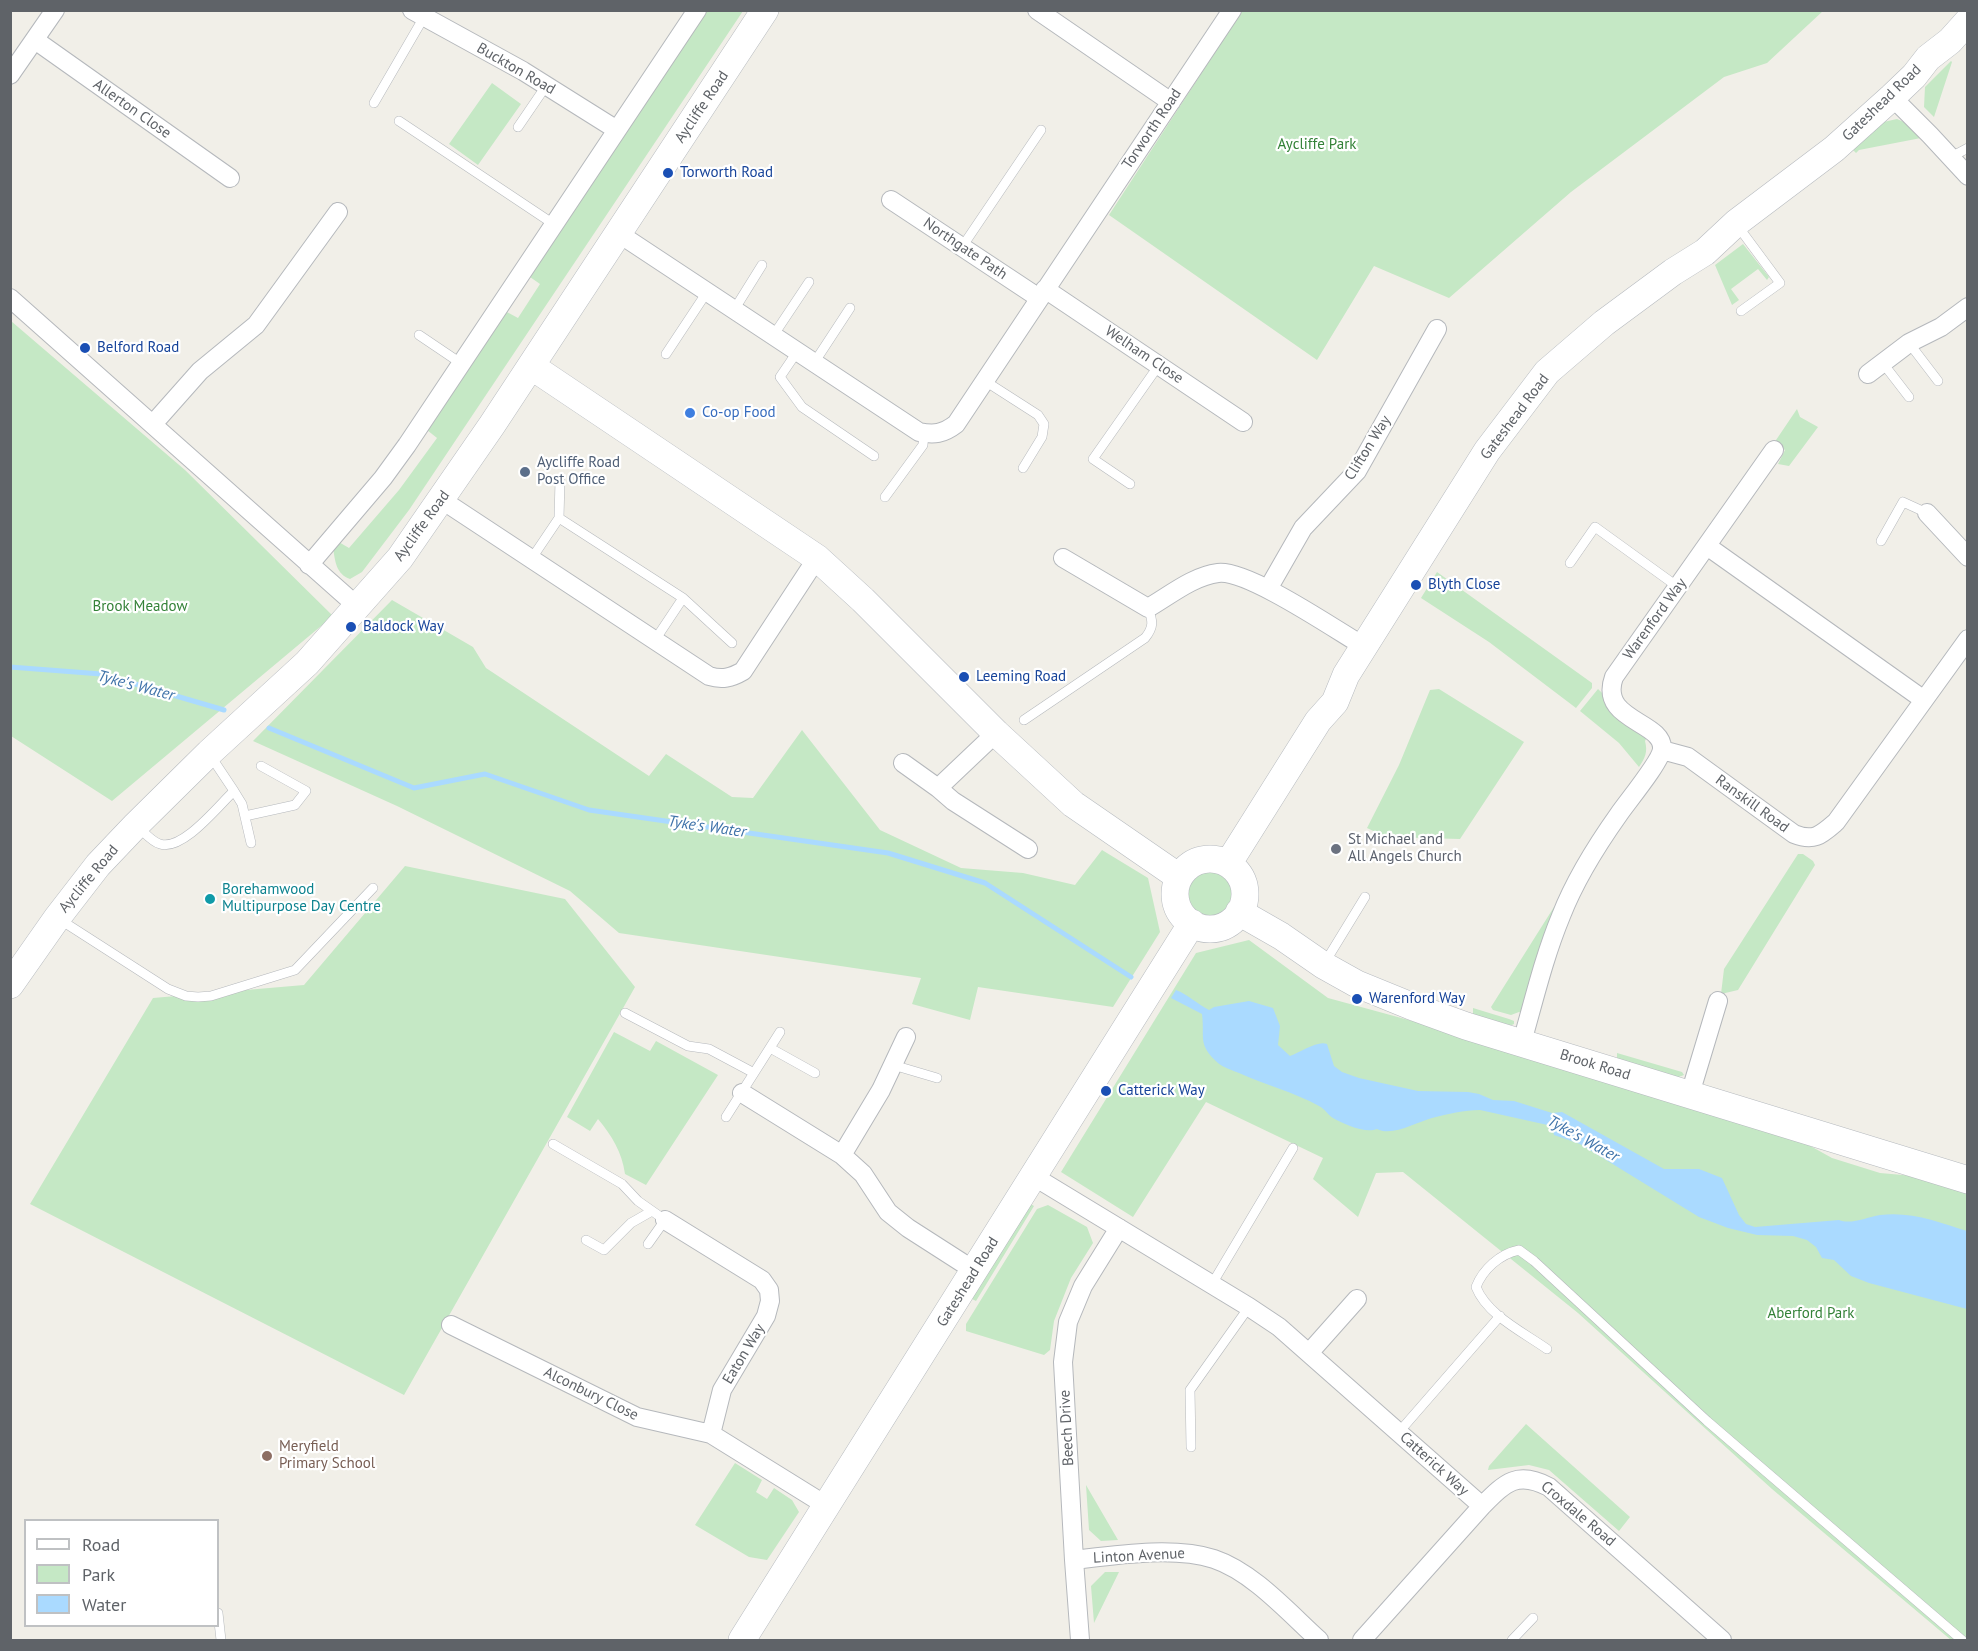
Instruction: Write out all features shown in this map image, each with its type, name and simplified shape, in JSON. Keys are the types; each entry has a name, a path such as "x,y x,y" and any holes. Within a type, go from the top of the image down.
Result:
{"street":[{"path":"10,75 55,10"},
{"path":"309,565 383,478 462,364 697,10"},
{"name":"Aycliffe Road","path":"10,986 57,918 98,865 209,753 307,663 400,558 442,500 765,10"},
{"path":"1037,10 1171,102"},
{"name":"Torworth Road","path":"924,433 933,435 945,432 956,424 1232,10"},
{"name":"Buckton Road","path":"418,14 546,86 617,130"},
{"name":"Gateshead Road","path":"1228,864 1314,727 1335,702 1346,675 1487,451 1547,372 1604,323 1673,272 1705,252 1736,223 1834,149 1914,76 1928,58 1968,21"},
{"name":"Allerton Close","path":"35,40 230,178"},
{"path":"1892,97 1968,176"},
{"name":"Northgate Path","path":"891,200 962,247 1042,294"},
{"path":"153,424 200,371 256,325 338,212"},
{"path":"618,233 919,432 924,433"},
{"name":"Welham Close","path":"1042,294 1159,365 1243,422"},
{"path":"10,298 358,607"},
{"path":"1875,368 1909,343 1941,327 1968,307"},
{"name":"Clifton Way","path":"1268,589 1303,528 1357,471 1437,329"},
{"path":"531,366 817,558 863,600 996,733 1073,804 1179,877"},
{"name":"Warenford Way","path":"1662,750 1660,741 1653,733 1623,712 1613,700 1610,686 1614,676 1774,450"},
{"path":"442,500 709,676 727,678 743,671 817,558"},
{"path":"1927,513 1968,557"},
{"path":"1707,546 1924,700"},
{"path":"1063,558 1148,608 1198,579 1219,572 1236,575 1268,589 1365,647"},
{"name":"Ranskill Road","path":"1662,750 1688,757 1794,834 1805,839 1816,837 1836,822 1968,639"},
{"path":"938,788 996,733"},
{"path":"1522,1042 1546,957 1566,905 1581,874 1662,750"},
{"path":"903,763 953,801 1028,849"},
{"path":"1206,859 1228,864 1241,877 1244,885 1245,895 1239,912 1223,926 1202,928 1192,923 1184,917 1175,898 1179,877 1186,868 1206,859"},
{"name":"Brook Road","path":"1239,912 1281,936 1323,965 1384,996 1466,1026 1968,1180"},
{"name":"Gateshead Road","path":"742,1641 1192,923"},
{"path":"1690,1094 1718,1001"},
{"path":"842,1155 881,1090 906,1037"},
{"path":"742,1092 842,1155 863,1174 888,1212 908,1228 975,1270"},
{"name":"Catterick Way","path":"1033,1176 1212,1284 1278,1328 1482,1506"},
{"name":"Eaton Way","path":"658,1216 762,1280 769,1290 770,1301 766,1316 722,1390 711,1434"},
{"name":"Beech Drive","path":"1080,1641 1063,1362 1068,1322 1083,1286 1119,1228"},
{"path":"1309,1353 1357,1299"},
{"name":"Alconbury Close","path":"451,1325 637,1417 711,1434 827,1506"},
{"name":"Croxdale Road","path":"1362,1641 1501,1486 1519,1478 1535,1479 1549,1487 1722,1641"},
{"name":"Linton Avenue","path":"1074,1560 1114,1555 1186,1552 1216,1560 1265,1590 1318,1641"}],"lane":[{"path":"374,102 418,14"},
{"path":"518,127 546,86"},
{"path":"399,121 555,225"},
{"path":"962,247 1041,130"},
{"path":"1951,157 1968,148"},
{"path":"1736,223 1780,283 1741,311"},
{"path":"734,310 762,266"},
{"path":"773,336 810,282"},
{"path":"666,354 707,292"},
{"path":"814,363 850,308"},
{"path":"419,335 462,364"},
{"path":"1909,343 1938,381"},
{"path":"797,352 780,377 802,407 874,456"},
{"path":"1130,484 1093,459 1159,365"},
{"path":"1875,368 1910,397"},
{"path":"985,381 1038,415 1044,424 1042,437 1023,468"},
{"path":"885,497 923,446 924,433"},
{"path":"532,558 559,518 560,480"},
{"path":"1881,541 1904,501 1927,513"},
{"path":"559,518 683,598 732,643"},
{"path":"1570,563 1595,527 1678,587"},
{"path":"655,640 683,598"},
{"path":"1024,720 1145,638 1153,628 1148,608"},
{"path":"209,753 242,804 251,843"},
{"path":"245,816 295,805 306,791 261,766"},
{"path":"136,825 158,844 172,845 184,840 234,790"},
{"path":"57,918 168,989 186,996 201,997 223,993 295,970 373,888"},
{"path":"1323,965 1365,897"},
{"path":"625,1013 688,1046 709,1049 754,1073"},
{"path":"726,1117 780,1032"},
{"path":"770,1048 815,1073"},
{"path":"893,1065 937,1078"},
{"path":"553,1144 622,1184 638,1201 658,1216"},
{"path":"1212,1284 1293,1148"},
{"path":"586,1240 604,1250 631,1223 658,1216"},
{"path":"648,1244 658,1216"},
{"path":"1547,1349 1500,1316 1481,1298 1476,1287 1480,1276 1508,1252 1519,1250 1534,1261 1707,1421 1962,1641"},
{"path":"1191,1447 1190,1390 1249,1307"},
{"path":"1399,1432 1500,1316"},
{"path":"1512,1641 1533,1618"},
{"path":"219,1622 221,1641"}],"green space":[{"path":"706,11 743,11 409,510 362,572 350,579 345,577 337,566 333,547 337,541 349,548 399,490 437,438 427,430 505,311 518,318 540,284 530,277"},
{"name":"Aycliffe Park","path":"1242,11 1823,11 1767,63 1724,77 1571,192 1449,298 1374,266 1317,360 1109,215"},
{"path":"1951,61 1934,117 1924,107 1925,87"},
{"path":"492,83 521,104 478,165 449,144"},
{"path":"1897,119 1904,122 1921,138 1859,150 1856,153 1852,149 1879,123"},
{"path":"1743,244 1769,277 1767,280 1758,269 1731,289 1739,300 1732,305 1715,265"},
{"name":"Brook Meadow","path":"11,321 185,470 333,616 112,801 11,736"},
{"path":"1797,409 1800,417 1818,427 1789,466 1778,464 1785,450 1774,443"},
{"path":"1437,572 1592,683 1592,688 1576,708 1489,642 1421,598"},
{"path":"392,600 473,647 486,668 649,776 666,754 732,797 753,798 802,730 880,830 961,868 1023,873 1075,885 1102,850 1148,878 1160,932 1113,1007 978,987 970,1020 912,1004 921,978 619,933 570,891 397,806 253,741"},
{"path":"1439,689 1524,742 1460,839 1386,837 1367,828 1399,765 1430,690"},
{"path":"1598,689 1647,737 1645,755 1639,767 1619,743 1580,711"},
{"path":"1798,854 1803,854 1815,865 1738,990 1721,994 1724,969"},
{"path":"405,866 565,899 635,987 404,1395 30,1204 153,998 304,985"},
{"path":"1205,869 1215,869 1228,876 1235,889 1235,899 1228,912 1215,919 1205,919 1196,915 1189,908 1185,899 1185,889 1189,880 1196,873"},
{"path":"1558,906 1522,1013 1511,1015 1493,1010 1491,1007 1554,907"},
{"name":"Aberford Park","path":"1249,940 1328,998 1460,1034 1805,1143 1832,1158 1880,1173 1914,1176 1967,1192 1967,1640 1951,1640 1772,1489 1578,1313 1403,1172 1376,1173 1358,1217 1313,1179 1323,1158 1206,1102 1133,1217 1061,1172 1196,953"},
{"path":"1473,1008 1509,1019 1514,1021 1514,1024 1507,1027 1473,1014"},
{"path":"614,1032 650,1051 656,1041 718,1075 646,1185 625,1174 616,1145 598,1119 590,1131 567,1117"},
{"path":"1617,1053 1682,1072 1684,1075 1673,1079 1617,1059"},
{"path":"1029,1203 1034,1206 976,1301 970,1298"},
{"path":"1048,1205 1087,1227 1093,1243 1071,1278 1054,1321 1050,1350 1044,1355 966,1331 966,1324 1037,1209"},
{"path":"1526,1424 1630,1517 1619,1531 1549,1470 1529,1465 1488,1470"},
{"path":"735,1463 762,1480 756,1492 767,1499 774,1488 792,1500 799,1512 767,1560 749,1557 695,1525"},
{"path":"1086,1485 1118,1540 1101,1541 1089,1530"},
{"path":"1105,1572 1119,1572 1094,1623 1091,1586"}],"water":[{"path":"1176,990 1209,1010 1214,1007 1249,1001 1273,1008 1280,1026 1278,1045 1290,1056 1314,1045 1327,1044 1334,1066 1342,1072 1359,1078 1418,1091 1468,1092 1493,1100 1514,1101 1552,1113 1562,1112 1664,1169 1699,1169 1722,1178 1739,1215 1746,1224 1755,1227 1839,1220 1854,1221 1891,1214 1925,1218 1967,1231 1967,1309 1869,1283 1851,1276 1834,1260 1822,1258 1816,1247 1807,1240 1793,1236 1757,1235 1728,1228 1699,1217 1580,1144 1554,1135 1552,1126 1480,1110 1444,1115 1390,1131 1367,1130 1349,1125 1333,1118 1321,1107 1309,1101 1218,1063 1204,1045 1202,1014 1171,998"}],"waterway":[{"name":"Tyke's Water","path":"10,667 101,674 224,710"},
{"name":"Tyke's Water","path":"269,728 414,788 485,774 589,810 888,853 985,883 1131,977"}],"place":[{"name":"Torworth Road","path":"668,173"},
{"name":"Belford Road","path":"85,348"},
{"name":"Co-op Food","path":"690,413"},
{"name":"Aycliffe Road Post Office","path":"525,472"},
{"name":"Blyth Close","path":"1416,585"},
{"name":"Baldock Way","path":"351,627"},
{"name":"Leeming Road","path":"964,677"},
{"name":"St Michael and All Angels Church","path":"1336,849"},
{"name":"Borehamwood Multipurpose Day Centre","path":"210,899"},
{"name":"Warenford Way","path":"1357,999"},
{"name":"Catterick Way","path":"1106,1091"},
{"name":"Meryfield Primary School","path":"267,1456"}]}
